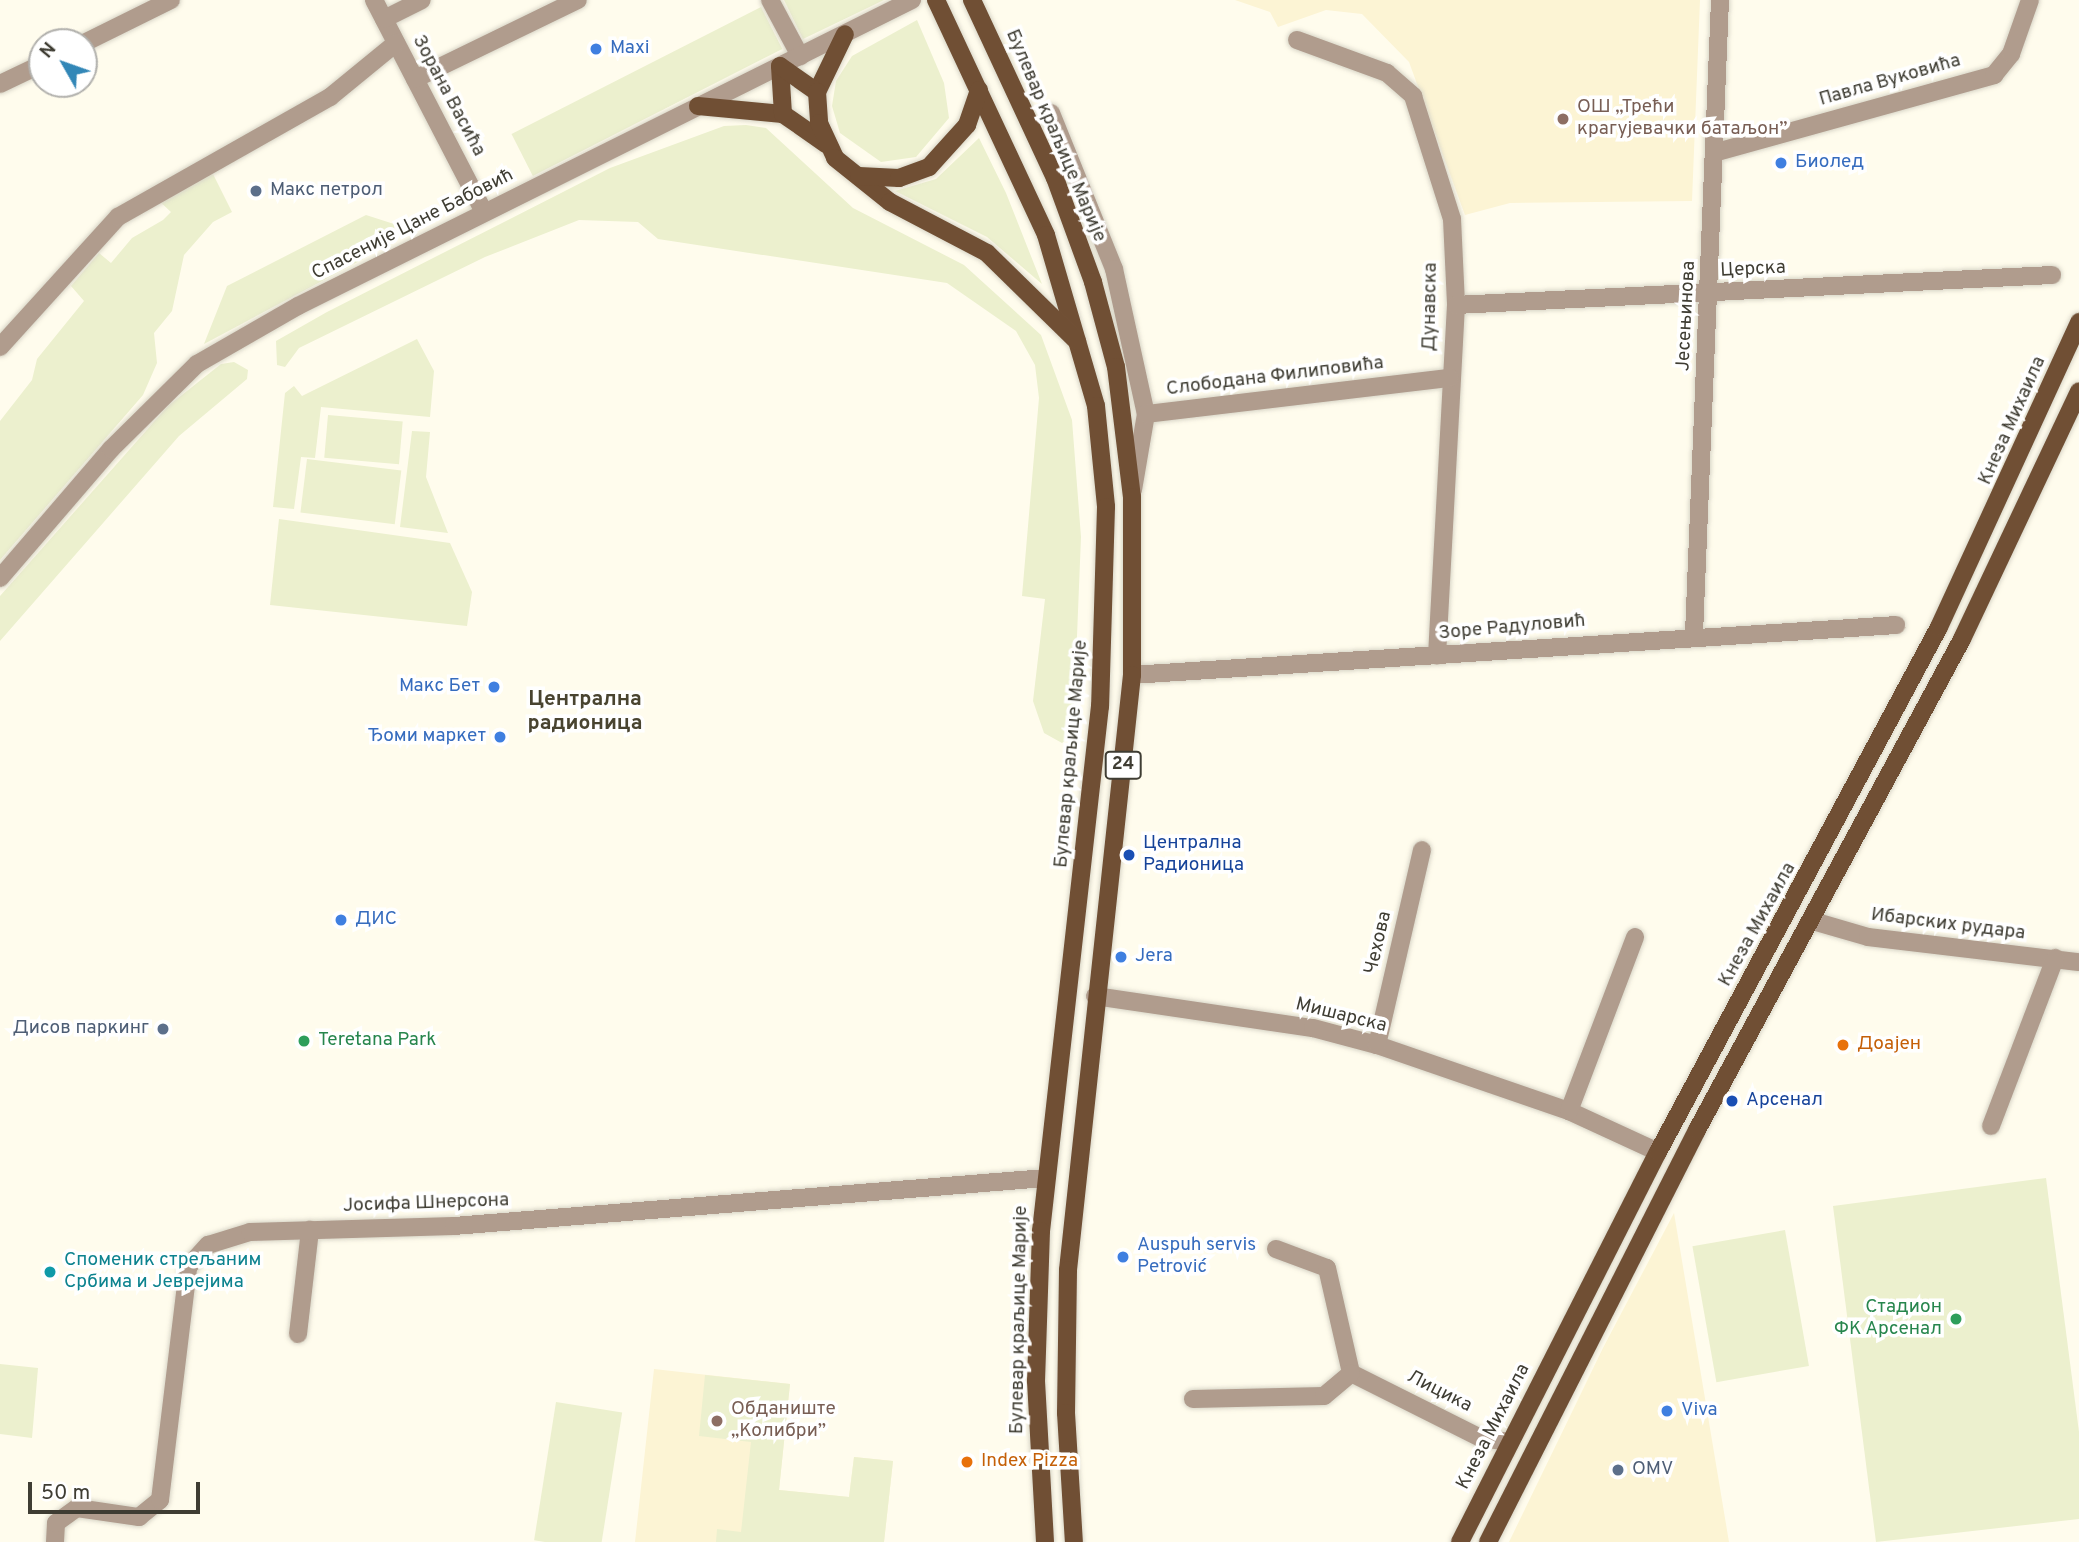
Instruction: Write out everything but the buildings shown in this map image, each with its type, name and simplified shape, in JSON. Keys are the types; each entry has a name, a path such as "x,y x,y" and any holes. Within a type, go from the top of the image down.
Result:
{"main road":[{"name":"Булевар краљице Марије","path":"936,0 1046,235 1082,347 1107,507 1105,639 1046,1178 1036,1381 1045,1542"},
{"name":"Булевар краљице Марије","path":"975,6 1055,178 1093,282 1116,367 1132,497 1132,676 1095,996 1068,1270 1066,1413 1074,1542"},
{"path":"826,145 817,92 845,34"},
{"path":"780,66 817,92"},
{"path":"780,66 783,114"},
{"path":"859,176 899,178 929,167 967,125 979,90"},
{"path":"698,106 783,114 826,145 890,202 987,253 1082,347"},
{"name":"Кнеза Михаила","path":"1460,1542 1658,1152 1940,627 2079,321"},
{"path":"1488,1542 1653,1214 1813,921 1962,639 2079,391"}],"street":[{"path":"98,36 171,0"},
{"name":"Зорана Васића","path":"374,0 484,212"},
{"path":"384,19 422,0"},
{"path":"415,79 578,0"},
{"path":"770,0 800,57"},
{"name":"Спасеније Цане Бабовић","path":"0,578 111,449 197,364 484,212 912,0"},
{"name":"Јесењинова","path":"1694,634 1717,152 1720,0"},
{"name":"Павла Вуковића","path":"1717,152 1994,75 2011,54 2030,0"},
{"name":"Дунавска","path":"1297,40 1387,73 1413,96 1429,132 1452,219 1456,305 1437,654"},
{"path":"6,344 118,218 330,97 396,43"},
{"path":"0,85 28,71"},
{"path":"1051,113 1114,269 1146,414"},
{"name":"Церска","path":"1456,305 2052,275"},
{"name":"Слободана Филиповића","path":"1132,497 1146,414 1450,378"},
{"name":"Зоре Радуловић","path":"1132,676 1694,634 1896,625"},
{"name":"Чехова","path":"1377,1045 1422,850"},
{"name":"Ибарских рудара","path":"1813,921 1868,937 2079,962"},
{"path":"1569,1111 1635,937"},
{"path":"1991,1126 2055,958"},
{"name":"Мишарска","path":"1095,996 1313,1028 1377,1045 1569,1111 1658,1152"},
{"name":"Јосифа Шнерсона","path":"55,1542 57,1523 77,1508 138,1517 160,1500 188,1267 219,1241 250,1232 659,1212 1046,1178"},
{"path":"298,1335 310,1230"},
{"path":"1193,1399 1324,1396 1351,1373 1328,1268 1276,1248"},
{"name":"Лицика","path":"1351,1373 1481,1438 1509,1443"}],"shaded area":[{"name":"ОШ „Трећи крагујевачки батаљон”","path":"1235,0 1700,0 1692,201 1510,203 1465,215 1409,62 1362,14 1326,10 1278,27 1270,12"},
{"path":"1674,1213 1729,1542 1509,1542 1603,1348"},
{"name":"Обданиште „Колибри”","path":"654,1369 790,1384 779,1490 849,1497 854,1457 893,1461 884,1542 635,1542"}],"green space":[{"path":"784,0 884,0 803,39"},
{"path":"761,7 782,49 533,176 512,134"},
{"path":"917,20 944,83 949,118 916,157 881,162 840,133 832,106 836,81 852,56"},
{"path":"724,126 766,128 853,208 964,265 1041,335 1072,420 1081,537 1073,735 1062,743 1044,733 1033,701 1045,599 1022,596 1039,398 1035,365 1016,331 947,283 658,239 638,222 579,220 485,257 299,348 285,367 277,365 276,341 327,312 610,168"},
{"path":"979,138 1006,193 1042,284 987,237 895,191 936,179"},
{"path":"213,174 232,212 213,222 184,255 172,311 154,333 157,363 143,395 0,560 0,421 32,380 37,359 84,301 71,286 99,253 111,263 132,238 163,220 171,212 158,200"},
{"path":"366,215 394,224 395,242 204,344 227,286"},
{"path":"417,339 434,371 430,417 321,407 315,458 301,457 294,509 273,507 285,393 294,386 302,396"},
{"path":"234,362 248,370 247,379 179,436 0,641 0,596 168,406 221,364"},
{"path":"328,415 403,422 399,464 324,458"},
{"path":"412,431 430,432 426,477 448,533 400,527"},
{"path":"307,459 401,471 395,524 300,513"},
{"path":"279,519 450,543 472,592 467,626 270,605"},
{"name":"Стадион ФК Арсенал","path":"2046,1178 2079,1432 2079,1519 1876,1542 1833,1206"},
{"path":"1785,1230 1809,1366 1716,1382 1692,1246"},
{"path":"0,1364 38,1368 32,1438 0,1434"},
{"path":"705,1375 790,1384 779,1490 849,1497 854,1457 893,1461 884,1542 716,1542 717,1529 741,1532 751,1442 699,1436"},
{"path":"556,1402 622,1412 602,1542 534,1540"}],"place":[{"name":"Maxi","path":"596,49"},
{"name":"ОШ „Трећи крагујевачки батаљон”","path":"1563,119"},
{"name":"Биолед","path":"1781,163"},
{"name":"Макс петрол","path":"256,191"},
{"name":"Макс Бет","path":"494,687"},
{"name":"Ђоми маркет","path":"500,737"},
{"name":"Централна Радионица","path":"1129,855"},
{"name":"ДИС","path":"341,920"},
{"name":"Jera","path":"1121,957"},
{"name":"Дисов паркинг","path":"163,1029"},
{"name":"Teretana Park","path":"304,1041"},
{"name":"Доајен","path":"1843,1045"},
{"name":"Арсенал","path":"1732,1101"},
{"name":"Auspuh servis Petrović","path":"1123,1257"},
{"name":"Споменик стрељаним Србима и Јеврејима","path":"50,1272"},
{"name":"Стадион ФК Арсенал","path":"1956,1319"},
{"name":"Viva","path":"1667,1411"},
{"name":"Обданиште „Колибри”","path":"717,1421"},
{"name":"Index Pizza","path":"967,1462"},
{"name":"OMV","path":"1618,1470"}],"district":[{"name":"Централна радионица","path":"585,712"}]}
